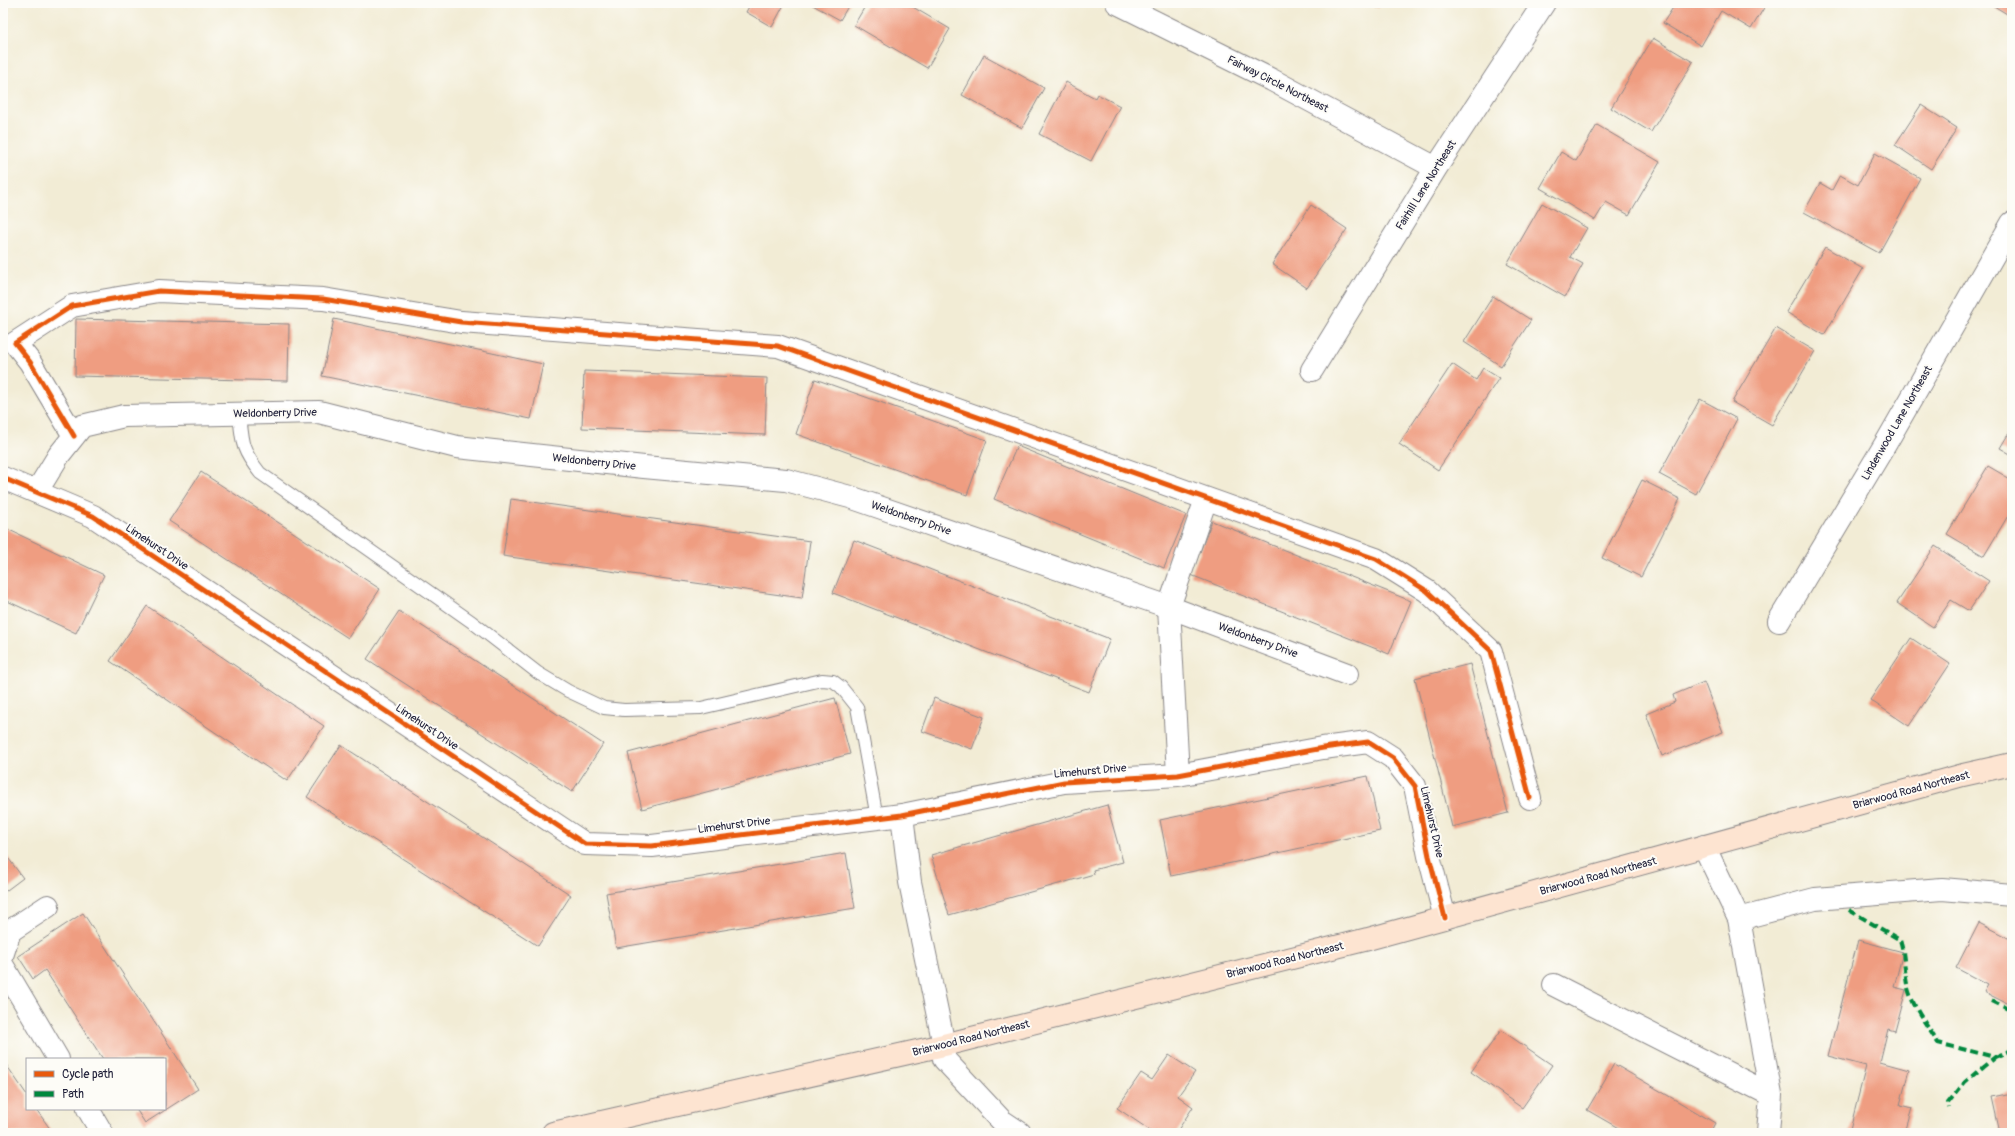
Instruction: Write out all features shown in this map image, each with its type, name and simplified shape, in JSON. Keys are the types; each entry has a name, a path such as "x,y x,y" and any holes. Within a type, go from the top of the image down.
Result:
{"street":[{"name":"Fairway Circle Northeast","path":"1117,3 1272,80 1436,168"},
{"name":"Fairhill Lane Northeast","path":"1312,370 1436,168 1544,3"},
{"name":"Lindenwood Lane Northeast","path":"1779,621 1886,443 2012,223"},
{"path":"74,436 30,362 15,343 72,306 159,291 323,299 461,322 778,346 1376,559 1427,591 1491,652 1530,798"},
{"name":"Weldonberry Drive","path":"37,491 59,455 82,426 124,416 319,412 457,447 644,467 786,480 850,497 1170,607 1347,674"},
{"name":"Limehurst Drive","path":"3,478 94,516 585,844 652,846 902,815 1064,782 1178,775 1323,748 1368,742 1393,758 1415,786 1429,856 1445,918"},
{"path":"1178,775 1170,607 1206,499"},
{"name":"Briarwood Road Northeast","path":"554,1133 944,1045 1368,939 1963,775 2012,764"},
{"path":"902,815 910,882 944,1045 944,1059 1002,1121 1020,1133"},
{"path":"1704,846 1739,919 1771,1096 1768,1133"},
{"path":"1739,919 1814,899 1942,889 2012,895"},
{"path":"3,954 10,931 48,906"},
{"path":"3,966 57,1058"},
{"path":"1554,985 1771,1096"},
{"path":"89,1110 102,1133"}],"lane":[{"path":"239,413 242,446 260,473 472,622 538,673 568,691 604,708 624,710 701,708 822,680 832,681 841,687 857,707 877,818"}],"building":[{"path":"751,3 785,3 772,27 746,12"},
{"path":"809,3 850,3 840,20"},
{"path":"867,3 906,3 950,29 927,68 854,25"},
{"path":"1369,3 1382,3 1378,8"},
{"path":"1676,3 1767,3 1751,29 1721,11 1701,46 1663,23"},
{"path":"1989,3 2012,3 2012,17"},
{"path":"1653,38 1693,62 1651,132 1611,108"},
{"path":"984,55 1044,88 1022,128 962,95"},
{"path":"1066,82 1095,98 1097,94 1120,106 1091,161 1039,134"},
{"path":"1921,105 1957,128 1931,169 1895,145"},
{"path":"1597,125 1660,162 1629,215 1606,202 1595,220 1540,188 1561,152 1576,161"},
{"path":"1875,153 1920,178 1879,253 1804,212 1820,183 1832,190 1840,175 1858,185"},
{"path":"1542,203 1587,228 1570,257 1583,264 1565,297 1507,264"},
{"path":"1311,205 1347,229 1307,288 1272,264"},
{"path":"1825,247 1863,269 1824,335 1786,312"},
{"path":"1493,296 1531,320 1501,366 1464,342"},
{"path":"76,319 289,324 288,381 75,376"},
{"path":"334,319 543,364 531,419 322,376"},
{"path":"1776,328 1815,351 1772,425 1732,402"},
{"path":"1452,364 1476,380 1483,368 1499,378 1438,470 1399,444"},
{"path":"584,371 767,378 765,435 582,428"},
{"path":"815,379 987,440 967,495 796,434"},
{"path":"1700,399 1737,419 1696,494 1659,474"},
{"path":"2012,428 2012,455 2000,448"},
{"path":"1017,446 1186,515 1164,568 994,499"},
{"path":"1988,466 2012,480 2012,509 1984,556 1947,534"},
{"path":"201,472 380,589 348,638 169,521"},
{"path":"1642,480 1680,499 1641,577 1602,558"},
{"path":"511,499 810,541 802,598 503,556"},
{"path":"1212,521 1411,601 1389,654 1191,575"},
{"path":"3,527 104,575 76,633 3,599"},
{"path":"854,540 1110,639 1089,692 833,593"},
{"path":"1935,546 1989,581 1969,611 1951,600 1933,627 1897,603"},
{"path":"147,606 324,726 287,781 110,661"},
{"path":"399,611 603,744 572,792 367,659"},
{"path":"1911,638 1950,664 1909,726 1870,700"},
{"path":"1470,664 1508,813 1452,827 1415,678"},
{"path":"1704,682 1723,732 1662,756 1646,714 1675,702 1673,695"},
{"path":"835,698 850,754 642,809 628,753"},
{"path":"934,698 984,717 972,749 922,731"},
{"path":"341,745 571,895 538,946 307,797"},
{"path":"1368,776 1380,831 1171,876 1160,820"},
{"path":"1107,805 1123,862 1093,870 1094,874 949,915 931,855"},
{"path":"3,851 23,878 3,893"},
{"path":"846,853 855,908 616,948 606,893"},
{"path":"83,913 198,1089 166,1110 166,1058 102,1058 45,970 33,979 18,956"},
{"path":"1979,923 2012,940 2012,1006 1984,992 1988,985 1956,968"},
{"path":"1858,940 1903,952 1894,987 1906,990 1895,1031 1888,1029 1880,1062 1909,1070 1900,1105 1912,1108 1905,1133 1849,1133 1866,1066 1828,1056"},
{"path":"1501,1030 1552,1065 1522,1108 1471,1072"},
{"path":"1169,1055 1195,1072 1178,1096 1193,1107 1176,1133 1154,1133 1117,1108 1141,1073 1152,1080"},
{"path":"3,1060 26,1094 26,1110 37,1110 53,1133 3,1133"},
{"path":"1614,1064 1715,1123 1710,1133 1627,1133 1587,1110"},
{"path":"2012,1093 2012,1133 2000,1133 1992,1097"},
{"path":"137,1110 165,1110 145,1123"}],"marked path":[{"path":"1849,910 1900,940 1909,992 1920,1015 1938,1043 1995,1057 1965,1082 1948,1103 1949,1108"},
{"path":"1992,1001 2012,1011"},
{"path":"1995,1057 2012,1050"}],"cycle path":[{"path":"74,436 30,362 15,343 72,306 159,291 323,299 461,322 778,346 1376,559 1427,591 1491,651 1530,798"},
{"path":"3,478 93,516 585,844 652,846 902,815 1064,782 1178,775 1323,748 1368,742 1393,758 1415,786 1429,856 1445,918"}]}
